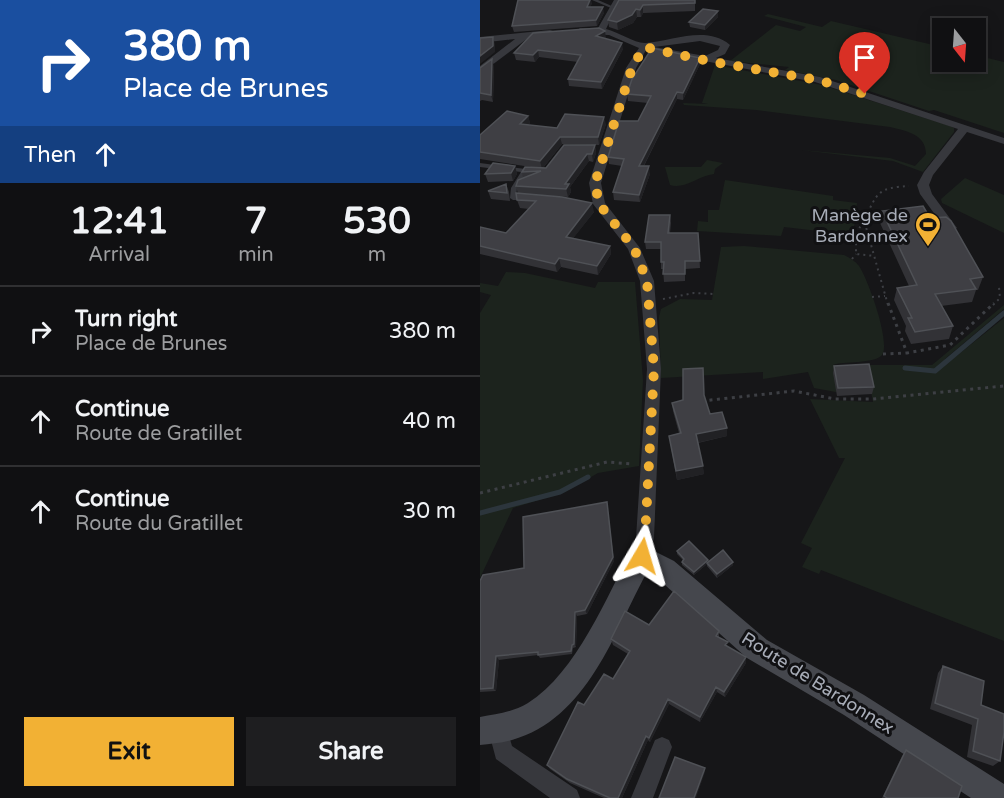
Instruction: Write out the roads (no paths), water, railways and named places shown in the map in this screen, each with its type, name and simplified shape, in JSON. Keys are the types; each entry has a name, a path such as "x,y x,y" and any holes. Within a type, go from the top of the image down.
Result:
{"street":[{"path":"602,29 615,3"},
{"path":"480,40 602,29 644,47 836,85 1004,141"},
{"path":"480,71 525,36"},
{"path":"644,47 702,38 715,39 725,45 723,52 704,60"},
{"path":"569,798 503,752 486,733 512,726 537,714 566,689 604,627 642,556 654,369 647,281 640,259 594,200 595,183 603,148 632,68 644,47"},
{"path":"951,228 923,186 928,174 965,128"},
{"name":"Route de Bardonnex","path":"642,556 665,569 757,649 854,705 998,798"},
{"path":"642,798 662,747"}],"lane":[{"path":"594,0 615,3"},
{"path":"480,165 534,171"},
{"path":"525,170 514,188 513,198 532,200"}],"waterway":[{"path":"905,368 935,371 1004,313"},
{"path":"480,513 560,492 588,477"}],"place":[{"name":"Manège de Bardonnex","path":"928,248"}]}
